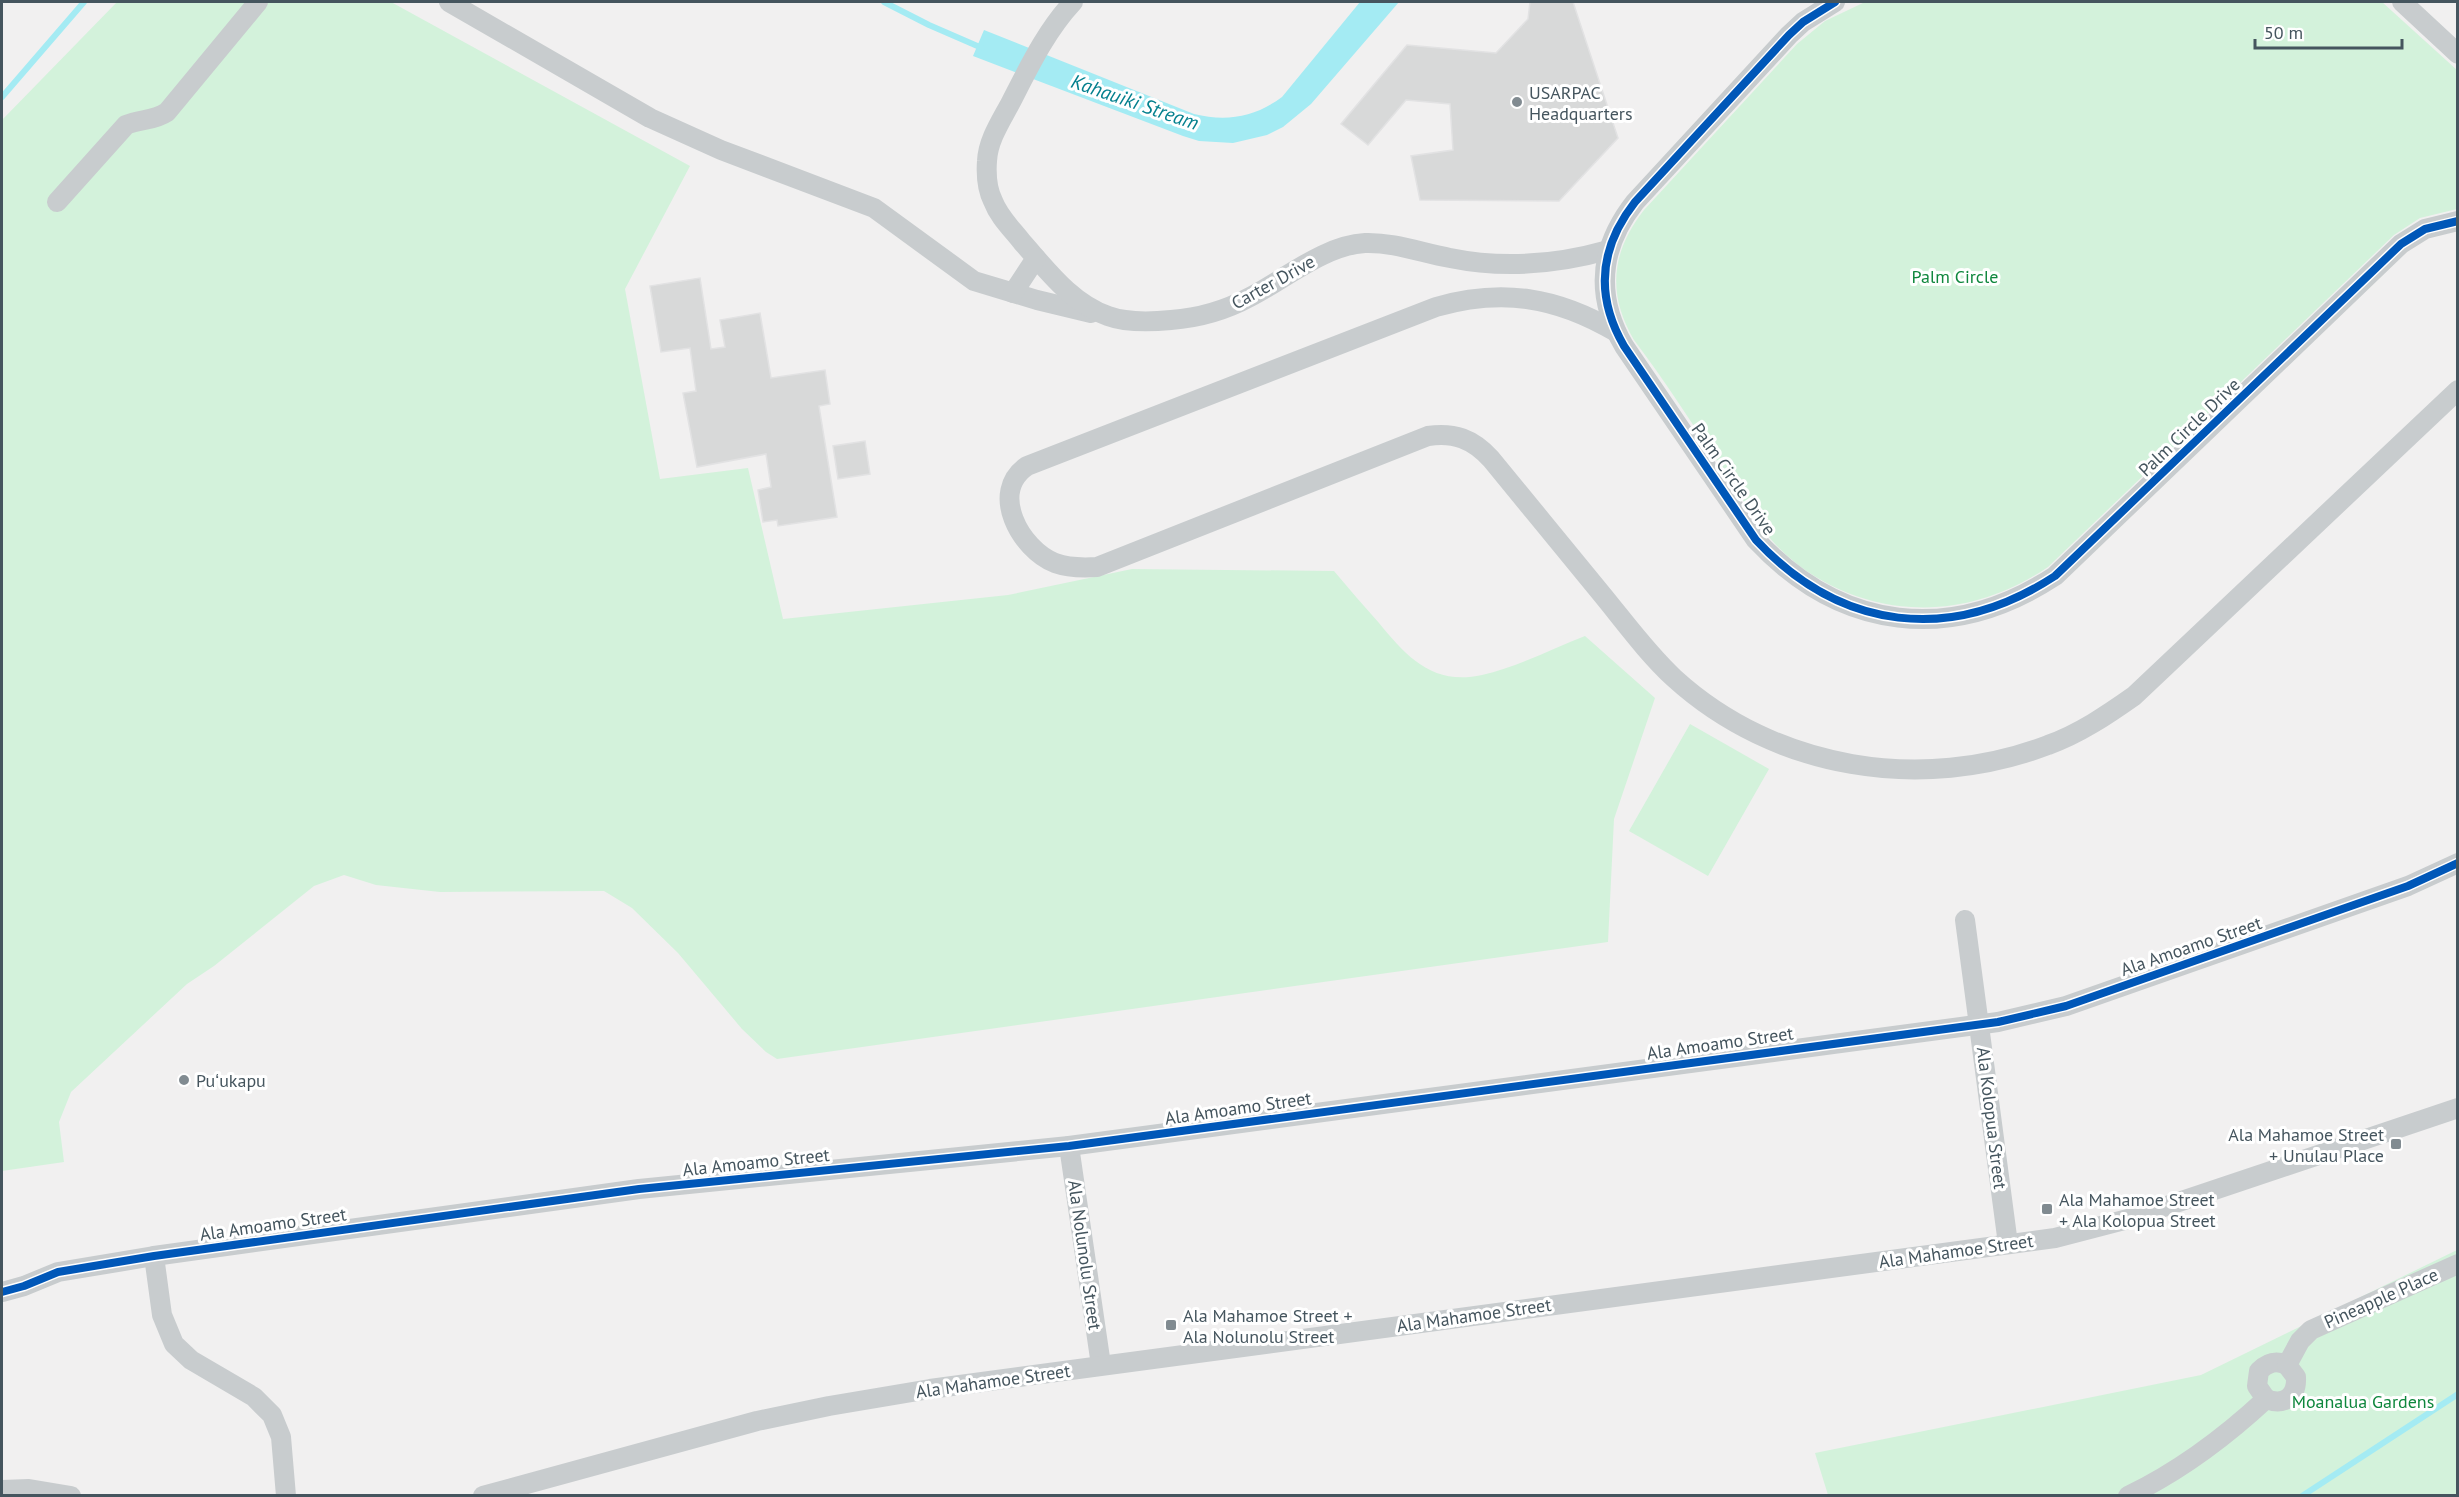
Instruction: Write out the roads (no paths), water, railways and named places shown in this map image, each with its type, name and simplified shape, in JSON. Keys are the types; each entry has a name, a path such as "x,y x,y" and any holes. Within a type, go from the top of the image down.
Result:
{"street":[{"path":"57,202 126,125 135,121 152,120 167,112 258,2"},
{"path":"449,2 650,118 730,153 874,208 968,277 982,284 1108,316"},
{"name":"Carter Drive","path":"1073,2 1039,48 991,142 986,173 991,195 1000,215 1036,258 1069,293 1108,316 1130,321 1174,320 1216,311 1248,298 1330,251 1364,243 1420,250 1472,262 1525,265 1553,263 1608,250"},
{"name":"Palm Circle Drive","path":"1834,2 1803,22 1789,35 1635,202 1614,233 1608,250 1605,295 1616,332 1756,540 1791,573 1831,598 1876,614 1912,619 1947,618 1993,609 2015,600 2055,576 2402,244 2425,229 2457,221"},
{"path":"2402,2 2457,54"},
{"path":"1013,293 1036,258"},
{"path":"1520,297 1525,265"},
{"path":"1616,332 1580,313 1520,297 1477,298 1436,307 1027,466 1016,475 1009,493 1016,523 1025,539 1044,557 1069,567 1097,567 1428,436 1461,437 1472,442 1491,459 1654,658 1698,698 1723,715 1776,742 1833,761 1892,770 1955,769 2019,755 2050,745 2079,731 2134,696 2457,390"},
{"name":"Ala Amoamo Street","path":"2,1292 58,1272 154,1256 639,1189 1069,1146 2015,1019 2066,1006 2408,886 2457,863"},
{"name":"Ala Kolopua Street","path":"1965,920 2008,1244"},
{"name":"Ala Mahamoe Street","path":"483,1496 757,1421 930,1389 2055,1238 2128,1219 2457,1108"},
{"name":"Ala Nolunolu Street","path":"1069,1146 1101,1365"},
{"path":"154,1256 162,1315 174,1344 191,1360 254,1397 272,1415 281,1437 286,1496"},
{"name":"Pineapple Place","path":"2287,1365 2300,1341 2319,1325 2457,1264"},
{"path":"2272,1362 2287,1365 2296,1377 2294,1393 2281,1402 2266,1399 2257,1386 2259,1371 2272,1362"},
{"path":"2128,1496 2159,1481 2201,1453 2226,1435 2266,1399"},
{"path":"2,1490 29,1489 70,1496"}],"water":[{"path":"1360,2 1399,2 1311,104 1283,127 1267,135 1233,143 1199,141 1183,136 973,56 984,30 1194,114 1218,118 1240,116 1262,109 1282,97"}],"waterway":[{"name":"Kahauiki Stream","path":"2,97 84,2"},
{"name":"Kahauiki Stream","path":"884,2 982,48"},
{"path":"2302,1496 2458,1394"}],"place":[{"name":"USARPAC Headquarters","path":"1517,102"},
{"name":"Puʻukapu","path":"184,1080"},
{"name":"Ala Mahamoe Street + Unulau Place","path":"2396,1144"},
{"name":"Ala Mahamoe Street + Ala Kolopua Street","path":"2047,1209"},
{"name":"Ala Mahamoe Street + Ala Nolunolu Street","path":"1171,1325"}],"park label":[{"name":"Palm Circle","path":"1955,276"},
{"name":"Moanalua Gardens","path":"2363,1401"}]}
